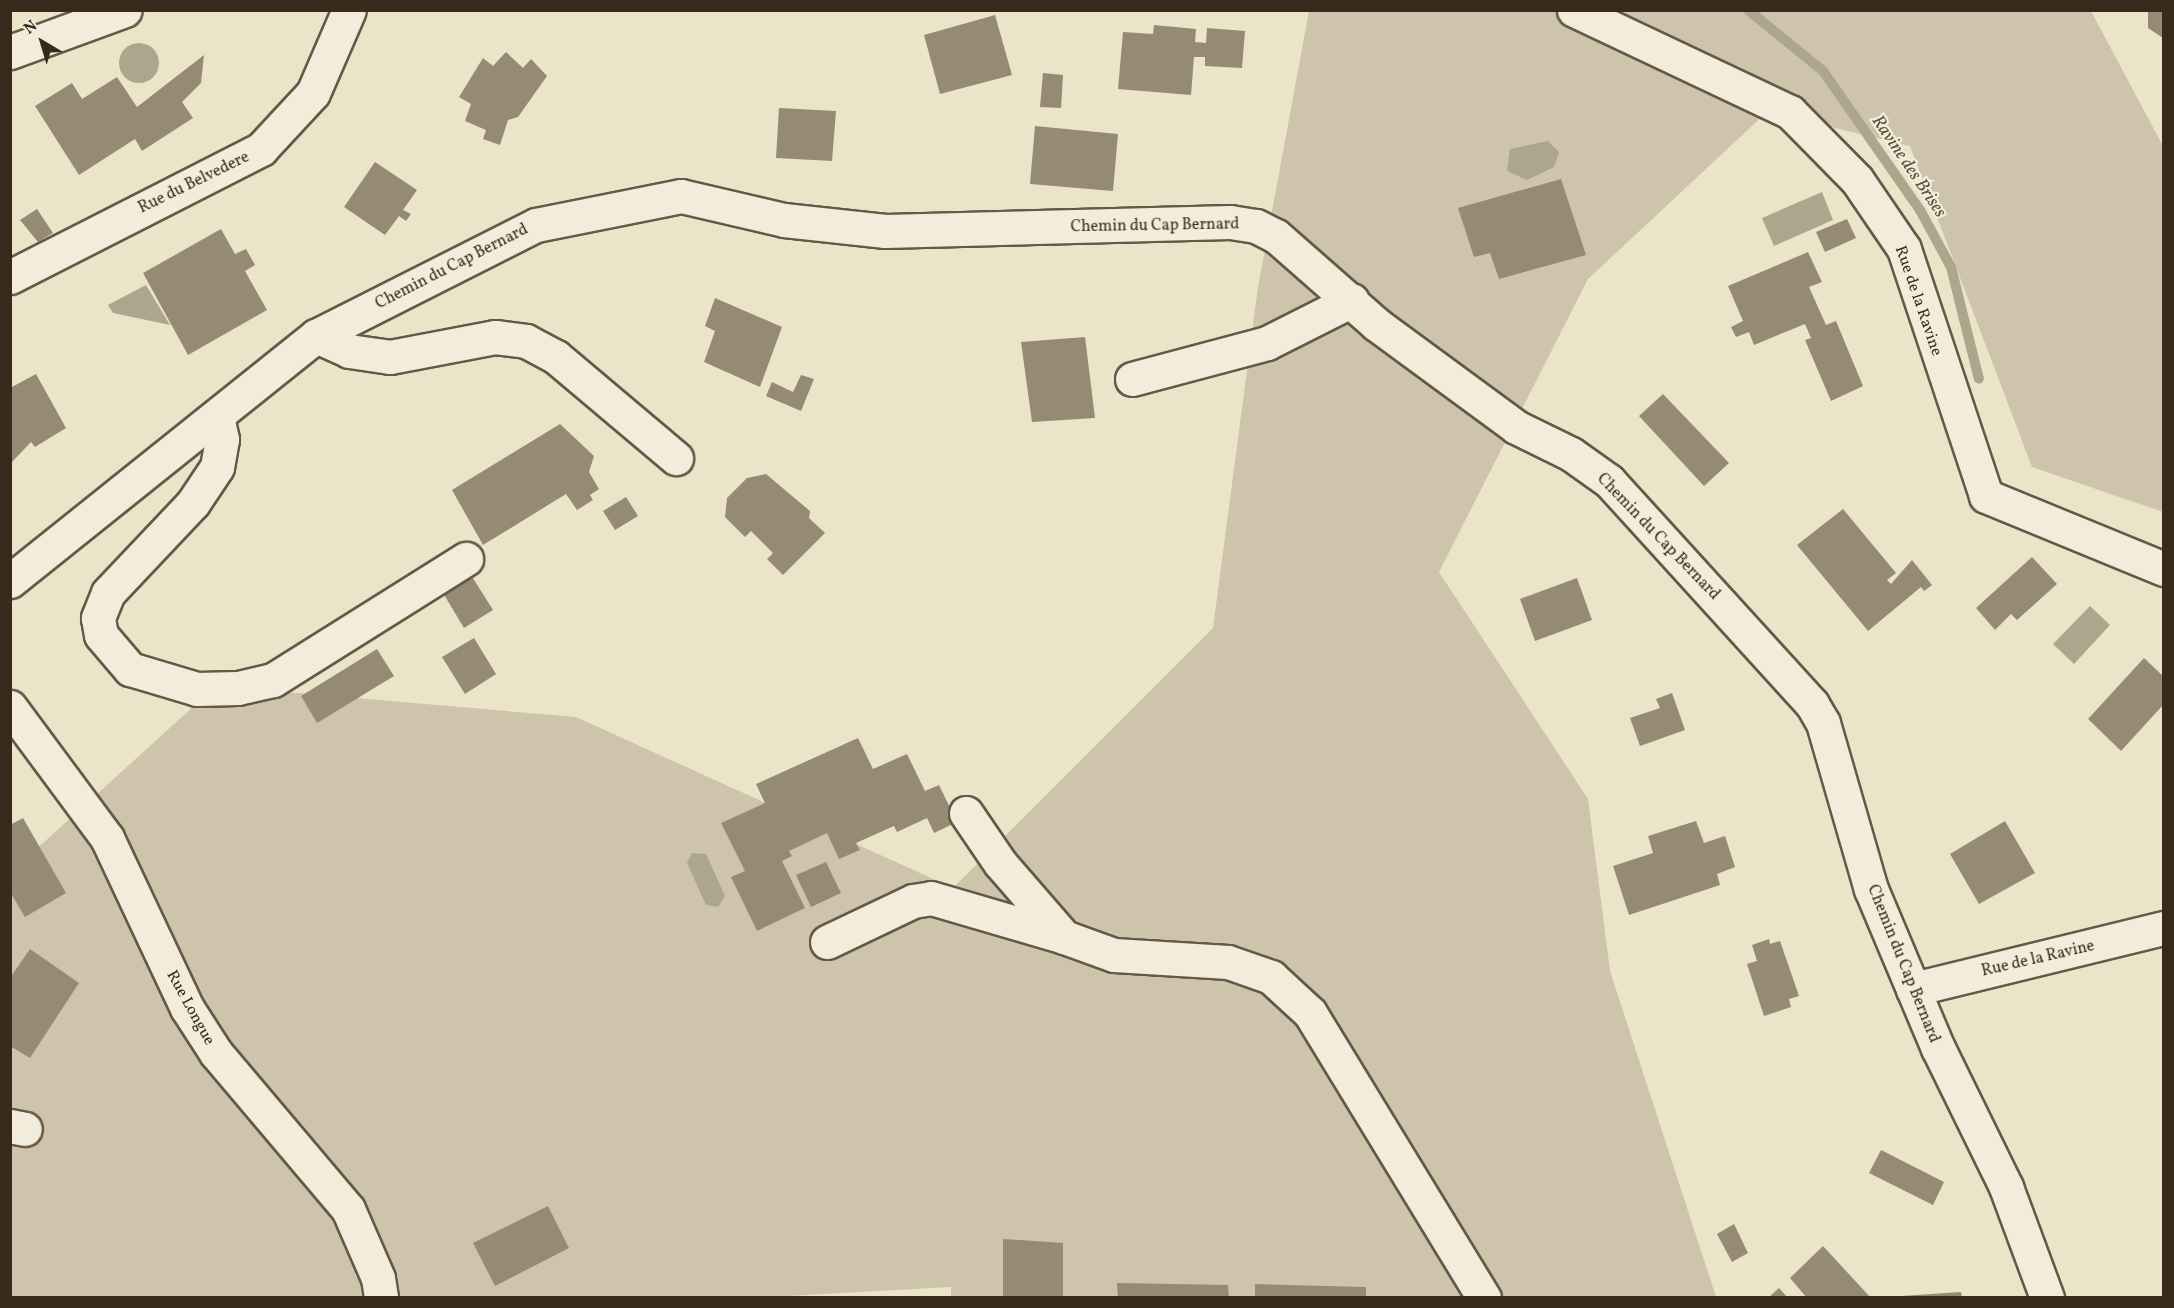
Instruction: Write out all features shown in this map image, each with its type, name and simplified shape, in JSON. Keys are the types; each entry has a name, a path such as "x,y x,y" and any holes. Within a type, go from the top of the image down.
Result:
{"street":[{"path":"10,52 124,10"},
{"name":"Rue du Belvedere","path":"10,277 261,149 313,93 349,10"},
{"name":"Rue de la Ravine","path":"1574,10 1790,112 1857,180 1904,249 1986,496 2163,569"},
{"name":"Chemin du Cap Bernard","path":"10,581 316,336 536,225 681,196 784,220 885,231 1230,222 1276,236 1352,300 1516,427 1571,454 1609,481 1812,704 1823,723 1871,889 1913,989 2006,1187 2047,1298"},
{"path":"1132,379 1267,343 1352,300"},
{"path":"316,336 350,351 390,357 495,337 526,341 556,357 676,458"},
{"path":"217,416 222,439 217,467 193,503 108,593 98,618 101,635 130,669 197,689 238,688 273,680 466,559"},
{"name":"Rue Longue","path":"10,707 107,838 187,1008 216,1053 348,1209 378,1278 381,1298"},
{"path":"966,813 1000,862 1064,937"},
{"path":"827,942 890,910 931,898 1064,937 1114,955 1228,962 1271,977 1310,1013 1484,1298"},
{"name":"Rue de la Ravine","path":"1913,989 2163,928"}],"shaded area":[{"path":"1309,11 2091,11 2163,146 2163,512 2032,467 1910,146 1767,112 1588,279 1439,572 1588,799 1610,971 1716,1297 951,1298 951,1287 753,1298 11,1297 10,873 216,686 576,717 953,888 1213,628 1258,287"},
{"path":"139,43 147,44 153,49 158,55 158,71 153,77 147,82 139,83 131,82 125,77 120,71 119,63 120,55 125,49 131,44"},
{"path":"1548,141 1559,152 1554,167 1527,180 1507,171 1510,149"},
{"path":"1822,192 1833,220 1774,246 1762,218"},
{"path":"146,285 170,325 113,313 108,305"},
{"path":"2090,606 2110,625 2074,664 2053,644"},
{"path":"692,853 706,854 725,896 718,907 706,905 687,863"}],"building":[{"path":"2148,10 2163,10 2163,38 2148,28"},
{"path":"995,15 1012,75 940,94 924,35"},
{"path":"1154,25 1196,29 1195,42 1206,43 1207,28 1245,31 1242,68 1205,66 1205,57 1194,57 1191,95 1118,89 1123,32 1153,34"},
{"path":"506,52 523,68 531,59 547,76 518,117 508,120 500,145 483,139 486,130 465,121 471,104 459,97 483,58 493,66"},
{"path":"204,55 201,83 182,102 193,118 142,151 135,139 79,175 35,106 72,83 82,99 117,77 137,107"},
{"path":"1043,73 1063,75 1061,108 1040,107"},
{"path":"779,108 836,111 832,161 776,158"},
{"path":"1035,126 1118,134 1113,191 1030,184"},
{"path":"375,162 417,190 403,210 411,214 406,221 399,216 385,235 344,207"},
{"path":"1561,179 1586,255 1499,279 1490,253 1474,257 1458,208"},
{"path":"37,209 53,233 38,242 20,220"},
{"path":"1847,219 1856,238 1825,252 1816,232"},
{"path":"221,229 235,254 246,249 255,265 245,271 267,310 188,355 143,273"},
{"path":"1808,252 1822,282 1809,287 1826,325 1836,321 1863,386 1831,401 1805,340 1811,338 1805,324 1754,345 1749,332 1736,337 1731,327 1743,321 1728,286"},
{"path":"715,298 782,327 760,387 704,362 715,331 705,326"},
{"path":"1085,337 1095,418 1032,422 1021,342"},
{"path":"36,374 66,428 35,447 31,442 10,464 10,388"},
{"path":"801,375 814,379 801,411 766,396 772,382 793,392"},
{"path":"1663,394 1729,463 1704,486 1639,416"},
{"path":"560,424 594,456 589,472 599,489 590,495 593,500 577,510 566,494 483,545 452,490"},
{"path":"766,474 810,511 809,518 825,533 783,575 767,559 773,553 751,531 745,537 725,517 727,498 747,478"},
{"path":"626,497 638,516 615,530 603,511"},
{"path":"1843,509 1896,573 1887,580 1891,584 1912,560 1932,585 1924,591 1921,587 1868,631 1797,545"},
{"path":"2032,557 2057,584 2017,620 2011,614 1995,630 1976,608"},
{"path":"471,575 493,610 464,628 443,593"},
{"path":"1577,578 1592,620 1535,641 1520,599"},
{"path":"474,638 496,674 465,694 442,657"},
{"path":"377,649 394,676 317,723 301,696"},
{"path":"2144,658 2163,676 2163,705 2121,751 2088,719"},
{"path":"1672,693 1685,730 1640,746 1630,718 1660,708 1656,699"},
{"path":"858,738 873,769 907,754 925,791 939,785 957,822 934,833 927,818 897,832 894,826 856,843 860,850 839,859 827,833 789,851 792,856 782,861 805,908 757,931 731,877 745,871 721,823 765,803 756,784"},
{"path":"23,818 66,893 25,917 10,892 10,825"},
{"path":"1696,821 1704,843 1725,836 1735,867 1717,874 1720,885 1629,915 1613,866 1653,853 1648,836"},
{"path":"2005,821 2035,873 1979,904 1950,854"},
{"path":"826,862 841,893 811,907 796,875"},
{"path":"1769,939 1770,944 1780,941 1799,996 1789,999 1791,1007 1764,1016 1747,964 1757,961 1752,945"},
{"path":"30,949 79,983 30,1058 10,1046 10,978"},
{"path":"1881,1150 1944,1182 1933,1205 1869,1173"},
{"path":"548,1206 569,1248 495,1286 473,1243"},
{"path":"1734,1224 1748,1253 1732,1262 1717,1234"},
{"path":"1003,1239 1063,1243 1063,1298 1003,1298"},
{"path":"1823,1246 1871,1298 1807,1298 1790,1278"},
{"path":"1117,1283 1228,1285 1229,1298 1118,1298"},
{"path":"1255,1284 1366,1287 1366,1298 1255,1298"},
{"path":"1779,1288 1788,1298 1768,1298"},
{"path":"1961,1292 1962,1298 1901,1298 1901,1296"}],"waterway":[{"name":"Ravine des Brises","path":"1748,10 1823,71 1920,210 1951,267 1979,379"}]}
